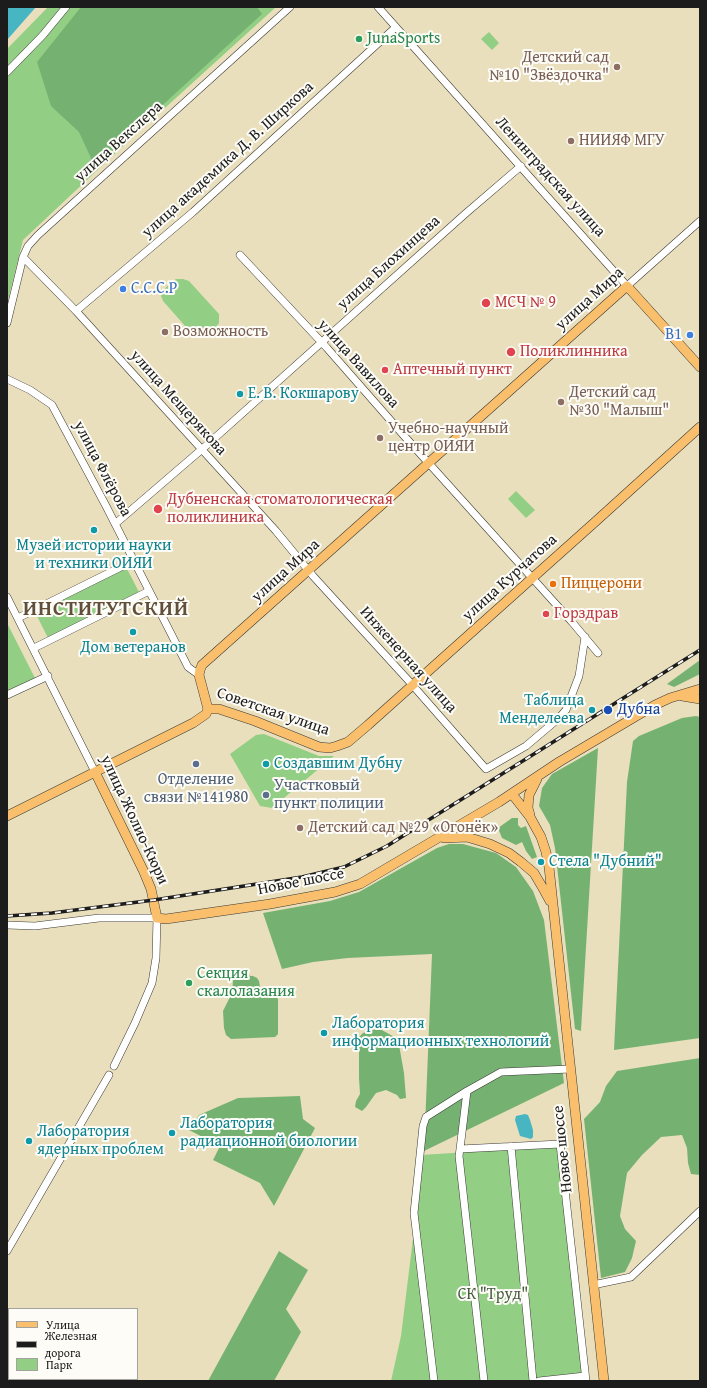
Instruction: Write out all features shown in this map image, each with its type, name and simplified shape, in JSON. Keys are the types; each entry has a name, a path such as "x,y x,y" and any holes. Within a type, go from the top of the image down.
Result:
{"main road":[{"name":"Ленинградская улица","path":"627,286 700,368"},
{"name":"улица Мира","path":"199,675 200,670 209,659 627,286"},
{"name":"улица Курчатова","path":"337,746 348,742 368,725 700,427"},
{"name":"Советская улица","path":"199,675 208,709 219,709 262,724 318,747 330,748 337,746"},
{"path":"512,794 655,705 676,696 700,689"},
{"path":"676,696 700,699"},
{"path":"7,816 193,723 206,714 208,709"},
{"name":"улица Жолио-Кюри","path":"95,772 144,872 151,889 157,918"},
{"name":"Новое шоссе","path":"530,817 528,808 529,795 532,786 539,776"},
{"name":"Новое шоссе","path":"157,918 263,905 349,889 370,879 512,794 530,817 542,841 549,867 604,1381"},
{"path":"464,823 464,828 467,834 474,839"},
{"name":"Новое шоссе","path":"438,839 455,837 474,839 490,844 509,853 534,873 548,897 553,915"},
{"path":"534,873 541,875 545,874 549,867"}],"street":[{"path":"7,72 43,35 66,7"},
{"name":"улица Векслера","path":"7,323 23,256 28,246 48,225 290,7"},
{"name":"Ленинградская улица","path":"378,7 627,286"},
{"name":"улица академика Д. В. Ширкова","path":"76,311 191,213 396,27"},
{"name":"улица Блохинцева","path":"115,524 202,450 520,166"},
{"name":"улица Мира","path":"627,286 700,221"},
{"name":"улица Вавилова","path":"240,255 322,343 598,653"},
{"name":"улица Мещерякова","path":"23,256 76,311 309,571"},
{"name":"улица Флёрова","path":"7,379 30,390 52,405 188,667 199,675"},
{"path":"18,618 133,561"},
{"name":"Инженерная улица","path":"309,571 413,685 486,769 526,746 559,718 566,710 579,676 585,637"},
{"path":"34,648 149,591"},
{"name":"улица Жолио-Кюри","path":"7,596 95,772"},
{"path":"7,695 48,676"},
{"path":"7,925 35,926 99,918 157,918"},
{"name":"улица Жолио-Кюри","path":"114,1066 146,1001 152,983 156,958 157,918"},
{"path":"434,1381 414,1213 423,1126 426,1116 501,1072 570,1069"},
{"path":"7,1251 109,1075"},
{"path":"467,1091 459,1156 484,1381"},
{"path":"460,1149 560,1144 585,1378 539,1381"},
{"path":"511,1146 533,1381"},
{"path":"593,1285 632,1278 700,1211"}],"green space":[{"path":"48,7 276,7 122,147 23,240 7,304 7,49"},
{"path":"81,7 257,7 262,14 95,167 79,132 51,106 37,62"},
{"path":"489,32 499,43 492,50 481,39"},
{"path":"176,279 189,281 219,314 219,323 212,332 204,338 193,335 163,301 161,296 163,291"},
{"path":"516,491 535,510 526,518 508,499"},
{"path":"126,567 139,592 48,638 35,612"},
{"path":"7,623 35,678 7,691"},
{"path":"700,660 700,674 674,687 667,684"},
{"path":"696,716 700,717 700,1038 614,1050 627,782 633,741 639,736 682,718"},
{"path":"264,734 319,756 334,756 272,808 260,806 230,754 256,735"},
{"path":"598,748 581,1031 575,1029 555,848 550,825 539,806 542,788 552,774"},
{"path":"512,818 518,818 518,825 521,828 526,826 537,857 532,859 522,842 516,845 502,838 498,828"},
{"path":"449,844 463,844 496,853 516,867 533,891 544,920 564,1083 424,1151 432,954 348,958 313,962 282,969 263,913 330,901 359,892 437,848"},
{"path":"238,975 253,976 257,978 263,991 271,996 276,996 278,999 278,1034 275,1037 231,1039 226,1035 223,1011 232,993 233,981"},
{"path":"380,1029 398,1039 404,1073 406,1098 400,1099 397,1095 386,1090 376,1093 362,1111 355,1107 356,1101 360,1094 359,1037 363,1033 370,1030"},
{"path":"700,1058 700,1175 691,1174 688,1163 687,1148 682,1135 661,1137 642,1155 627,1173 620,1216 625,1229 636,1241 632,1258 625,1272 601,1278 584,1119 600,1102 606,1086 617,1071"},
{"path":"300,1096 303,1119 315,1128 274,1206 260,1183 213,1160 220,1146 189,1130 199,1115 238,1098"},
{"name":"СК \"Труд\"","path":"564,1146 588,1381 391,1381 401,1336 416,1214 421,1155"},
{"path":"279,1251 308,1270 286,1309 301,1332 274,1381 208,1381"},
{"path":"7,1353 8,1380 14,1380 7,1381"}],"water":[{"path":"7,7 36,7 7,40"},
{"path":"525,1114 528,1115 533,1130 533,1137 531,1139 520,1136 515,1120 516,1116"}],"railway":[{"path":"7,916 52,913 154,900 302,877 344,867 387,846 700,650"}],"place":[{"name":"JunaSports","path":"359,39"},
{"name":"Детский сад №10 \"Звёздочка\"","path":"617,67"},
{"name":"НИИЯФ МГУ","path":"571,141"},
{"name":"С.С.С.Р","path":"123,289"},
{"name":"МСЧ № 9","path":"486,303"},
{"name":"Возможность","path":"165,332"},
{"name":"В1","path":"690,335"},
{"name":"Поликлинника","path":"511,352"},
{"name":"Аптечный пункт","path":"385,370"},
{"name":"Е. В. Кокшарову","path":"240,394"},
{"name":"Детский сад №30 \"Малыш\"","path":"561,402"},
{"name":"Учебно-научный центр ОИЯИ","path":"380,438"},
{"name":"Дубненская стоматологическая поликлиника","path":"158,509"},
{"name":"Музей истории науки и техники ОИЯИ","path":"94,530"},
{"name":"Пиццерони","path":"553,584"},
{"name":"Горздрав","path":"546,614"},
{"name":"Дом ветеранов","path":"133,632"},
{"name":"Таблица Менделеева","path":"592,710"},
{"name":"Дубна","path":"608,710"},
{"name":"Отделение связи №141980","path":"196,764"},
{"name":"Создавшим Дубну","path":"266,764"},
{"name":"Участковый пункт полиции","path":"266,795"},
{"name":"Детский сад №29 «Огонёк»","path":"300,828"},
{"name":"Стела \"Дубний\"","path":"541,862"},
{"name":"Секция скалолазания","path":"189,983"},
{"name":"Лаборатория информационных технологий","path":"324,1033"},
{"name":"Лаборатория радиационной биологии","path":"172,1133"},
{"name":"Лаборатория ядерных проблем","path":"29,1141"}],"district":[{"name":"ИНСТИТУТСКИЙ","path":"106,610"}]}
